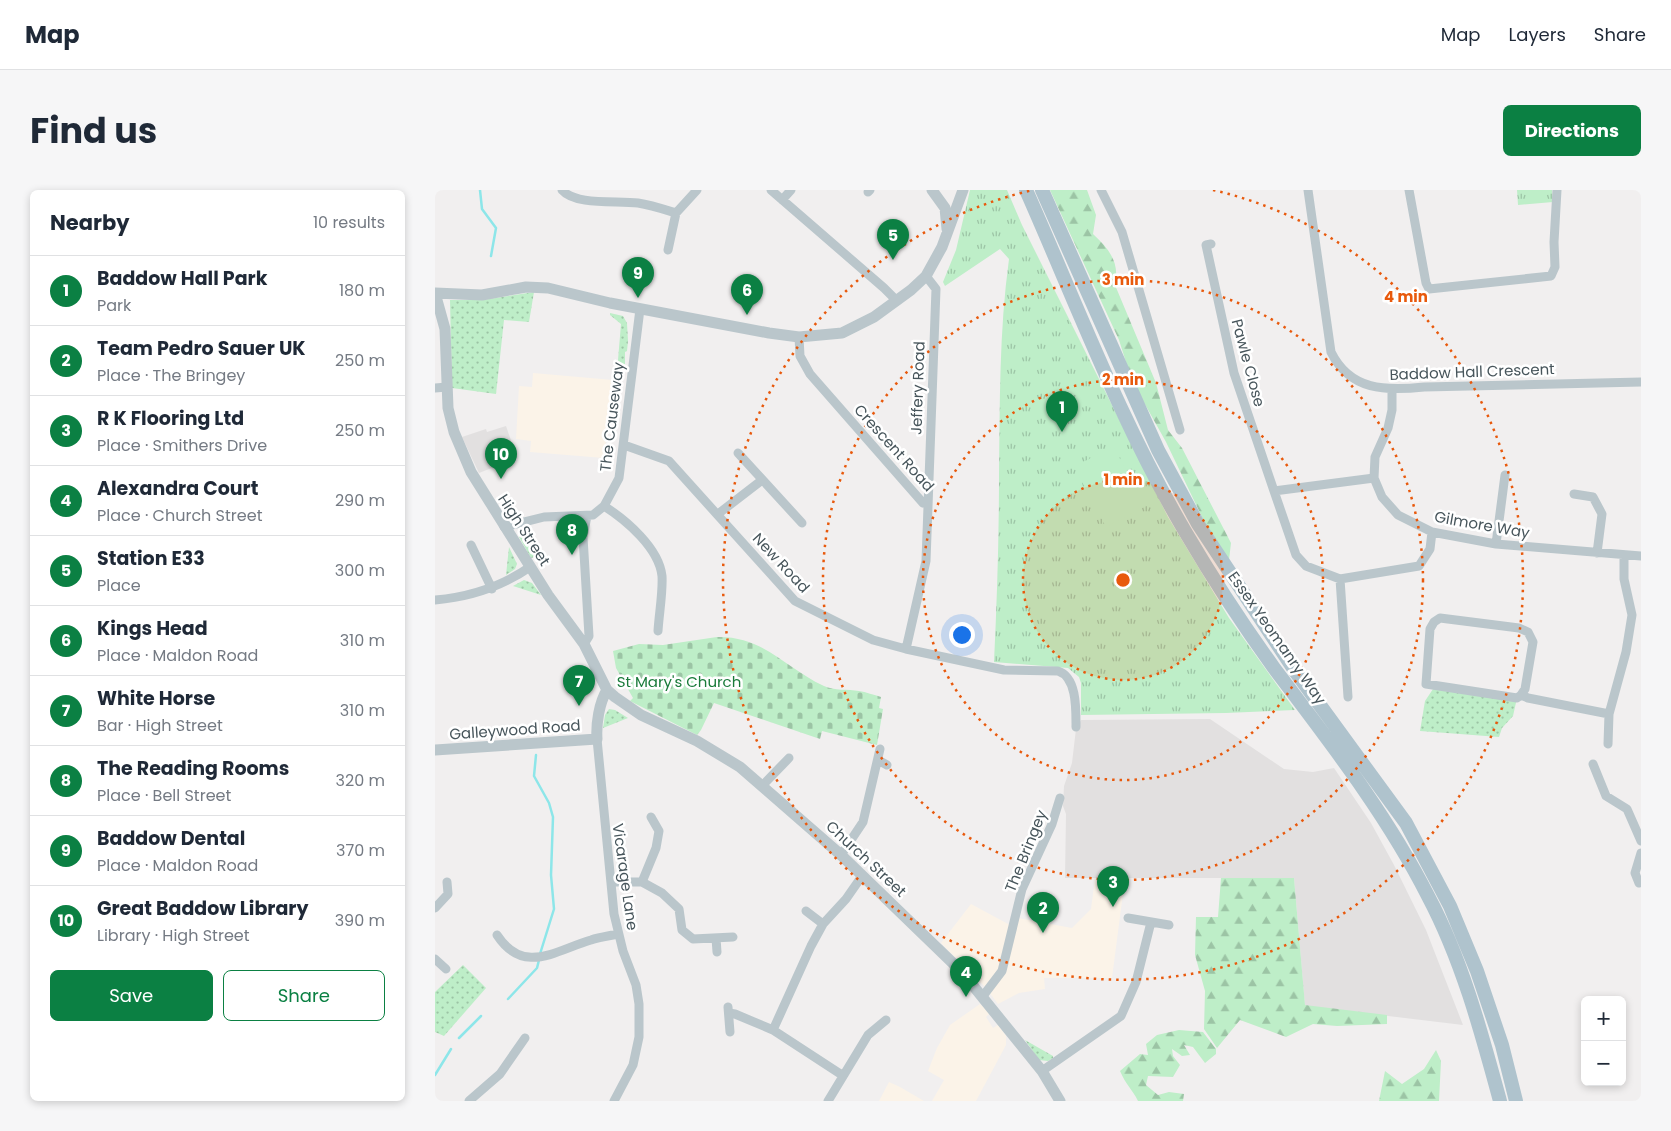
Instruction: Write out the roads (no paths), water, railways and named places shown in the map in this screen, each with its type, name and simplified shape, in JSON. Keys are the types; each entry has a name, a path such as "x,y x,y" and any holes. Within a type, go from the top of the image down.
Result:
{"main road":[{"name":"Essex Yeomanry Way","path":"1026,190 1135,438 1186,533 1273,665 1346,762 1396,838 1429,896 1463,975 1501,1101"},
{"name":"Essex Yeomanry Way","path":"1042,190 1157,450 1198,524 1295,671 1406,823 1450,906 1477,971 1499,1036 1516,1101"}],"street":[{"path":"562,190 571,196 586,200 636,203 676,213"},
{"path":"668,250 676,213 697,190"},
{"path":"771,190 897,301"},
{"path":"782,200 791,190"},
{"path":"932,190 945,208 947,236"},
{"path":"435,293 482,295 527,287 548,288 640,308 799,337 824,336 847,331 862,324 897,301 926,276 947,236 963,190"},
{"path":"1101,190 1122,232 1180,430"},
{"name":"Baddow Hall Crescent","path":"1308,190 1331,352 1337,364 1350,375 1367,384 1392,390 1424,387 1641,382"},
{"path":"1409,190 1426,283 1429,289 1551,276 1555,267 1553,242 1557,190"},
{"name":"Pawle Close","path":"1211,244 1206,245 1234,373 1274,491"},
{"name":"Jeffery Road","path":"926,276 936,289 927,504"},
{"name":"High Street","path":"435,293 445,329 449,408 462,452 471,472 504,527 584,644 607,690"},
{"name":"The Causeway","path":"604,506 619,478 640,308"},
{"name":"Crescent Road","path":"799,337 800,356 810,374 923,503 927,504 924,577 906,649"},
{"path":"435,388 447,387"},
{"path":"1392,390 1392,410 1375,457 1374,478 1274,491 1296,555 1306,566 1340,579 1419,566 1430,549 1432,532"},
{"name":"New Road","path":"624,445 669,461 795,602 873,640 906,649 1004,670 1058,671 1065,673 1072,683 1076,727"},
{"path":"738,453 802,523"},
{"name":"Gilmore Way","path":"1374,478 1382,497 1398,514 1432,532 1496,544 1641,556"},
{"path":"718,514 762,480"},
{"path":"1496,544 1502,480"},
{"path":"1574,494 1593,497 1602,514 1597,553"},
{"path":"504,527 544,517 567,514 593,515 604,506 634,528 644,542 650,546 662,575 658,631"},
{"path":"584,644 589,636 583,537 587,516"},
{"path":"471,545 492,589"},
{"path":"1608,744 1609,714 1626,652 1632,615 1624,579 1624,556"},
{"path":"435,600 492,589 510,581 530,567"},
{"path":"1340,579 1348,696"},
{"path":"1440,618 1528,632 1533,642 1525,689 1521,695 1517,698 1426,684 1430,629 1433,622 1440,618"},
{"path":"597,739 597,727 604,695 607,690"},
{"name":"Church Street","path":"607,690 615,698 641,715 717,752 762,786 841,855 962,972 1042,1071 1060,1101"},
{"path":"1521,695 1609,714"},
{"name":"Galleywood Road","path":"435,750 597,739"},
{"name":"Vicarage Lane","path":"597,739 603,817 618,934 636,985 640,1019 639,1037 633,1065 614,1101"},
{"path":"841,855 863,822 880,749"},
{"path":"762,786 789,758"},
{"path":"878,760 887,765"},
{"path":"1593,764 1606,796 1627,809 1637,820 1641,841"},
{"name":"The Bringey","path":"983,996 1001,971 1022,890 1053,824 1060,798"},
{"path":"642,882 656,848 659,831 651,817"},
{"path":"1639,883 1635,874 1641,853"},
{"path":"773,1030 823,924 846,899 862,876"},
{"path":"435,908 448,894 447,882"},
{"path":"611,882 642,882 662,893 675,904 679,910 679,924 685,935 693,939 733,937"},
{"path":"807,911 823,924"},
{"path":"1128,918 1169,925"},
{"path":"1042,1071 1118,1013 1136,982 1151,922"},
{"path":"499,942 517,954 539,958 593,939 618,934"},
{"path":"716,938 717,952"},
{"path":"435,959 446,969"},
{"path":"730,1032 728,1010 773,1030 843,1075"},
{"path":"828,1101 867,1035 885,1020"},
{"path":"469,1101 500,1074 519,1041"}],"waterway":[{"path":"480,190 482,209 496,228 491,256"},
{"path":"536,755 534,776 549,803 553,817 551,875 554,909 540,954"},
{"path":"508,999 537,968 539,960"},
{"path":"459,1038 481,1016"},
{"path":"435,1075 451,1049"}],"place":[{"name":"Station E33","path":"893,260"},
{"name":"Baddow Dental","path":"638,298"},
{"name":"Kings Head","path":"747,315"},
{"name":"Baddow Hall Park","path":"1062,432"},
{"name":"Great Baddow Library","path":"501,479"},
{"name":"The Reading Rooms","path":"572,555"},
{"name":"White Horse","path":"579,706"},
{"name":"R K Flooring Ltd","path":"1113,907"},
{"name":"Team Pedro Sauer UK","path":"1043,933"},
{"name":"Alexandra Court","path":"966,997"}],"park label":[{"name":"St Mary's Church","path":"679,682"}]}
